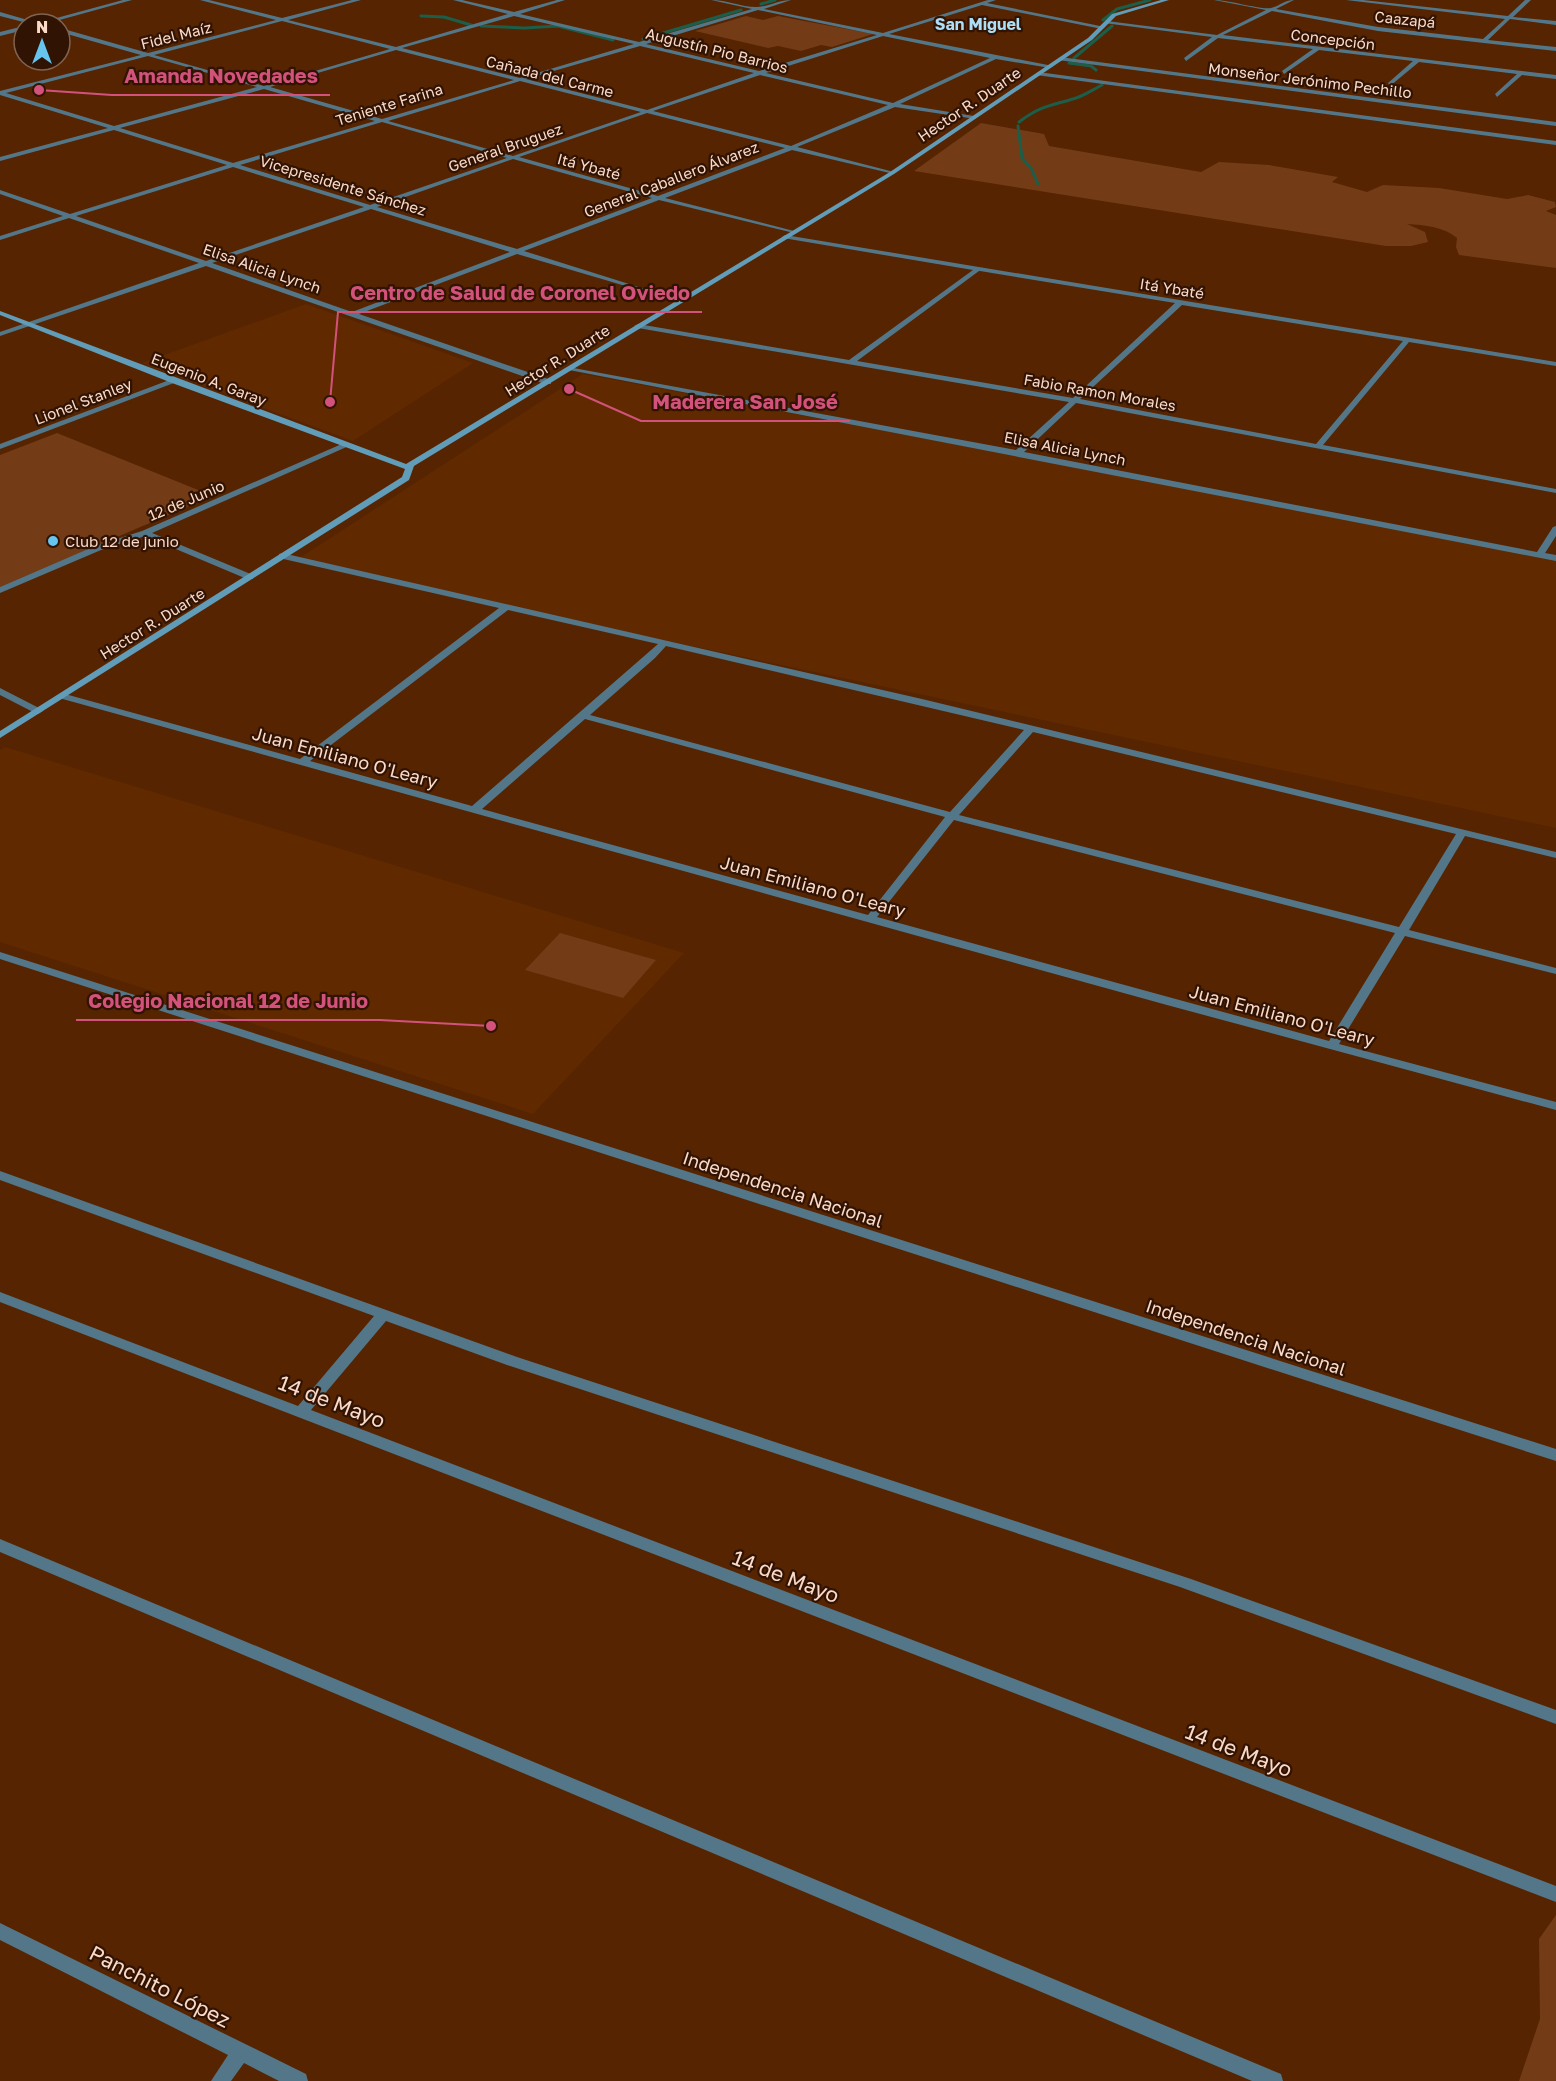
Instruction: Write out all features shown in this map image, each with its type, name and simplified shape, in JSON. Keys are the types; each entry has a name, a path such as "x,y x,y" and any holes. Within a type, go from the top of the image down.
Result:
{"street":[{"path":"72,15 129,0"},
{"name":"Cañada del Carme","path":"203,0 892,173"},
{"name":"Fidel Maíz","path":"0,93 358,0"},
{"name":"Augustín Pio Barrios","path":"456,0 894,105 974,118"},
{"path":"0,159 265,87 562,0"},
{"path":"714,0 1050,66"},
{"name":"Teniente Farina","path":"0,238 232,165 788,0"},
{"name":"Concepción","path":"964,0 1104,25 1556,78"},
{"name":"General Bruguez","path":"0,334 759,74 993,0"},
{"name":"Hector R. Duarte","path":"0,735 406,478 409,468 678,301 892,173 1090,39 1124,10 1166,0"},
{"name":"Caazapá","path":"1217,0 1378,29 1556,50"},
{"path":"1186,59 1216,37 1291,0"},
{"path":"1349,0 1556,23"},
{"path":"1409,8 1419,0"},
{"path":"1485,40 1528,0"},
{"name":"Itá Ybaté","path":"72,33 788,235 976,270 1556,364"},
{"path":"1284,72 1317,49"},
{"name":"General Caballero Álvarez","path":"352,314 791,148 894,105 995,57"},
{"name":"Monseñor Jerónimo Pechillo","path":"1060,59 1556,124"},
{"path":"1390,84 1417,61"},
{"path":"1497,95 1521,73"},
{"path":"1038,74 1556,143"},
{"name":"Vicepresidente Sánchez","path":"0,93 678,301"},
{"name":"Elisa Alicia Lynch","path":"0,192 548,382"},
{"path":"851,362 976,270"},
{"path":"1018,453 1180,303"},
{"name":"Eugenio A. Garay","path":"0,313 409,468"},
{"name":"Fabio Ramon Morales","path":"638,326 1076,401 1556,491"},
{"path":"1318,446 1408,339"},
{"name":"Elisa Alicia Lynch","path":"568,369 1018,453 1556,558"},
{"name":"Lionel Stanley","path":"0,447 175,381"},
{"name":"12 de Junio","path":"0,590 98,548 145,532 347,445"},
{"path":"1539,555 1556,529"},
{"path":"145,532 250,577"},
{"path":"282,556 1030,728 1556,855"},
{"path":"302,762 506,607"},
{"path":"474,810 652,656 664,643"},
{"path":"0,692 38,711"},
{"name":"Juan Emiliano O'Leary","path":"62,696 1556,1106"},
{"path":"583,716 952,816 1556,971"},
{"path":"870,919 952,816 1030,728"},
{"path":"1332,1046 1462,833"},
{"name":"Independencia Nacional","path":"0,955 1556,1455"},
{"path":"0,1175 512,1361 1185,1583 1556,1717"},
{"name":"14 de Mayo","path":"0,1297 1556,1894"},
{"path":"301,1412 384,1314"},
{"path":"0,1545 1274,2081"},
{"name":"Panchito López","path":"0,1930 299,2081"},
{"path":"220,2081 241,2052"}],"shaded area":[{"path":"746,16 763,20 778,16 873,34 832,47 821,45 801,51 778,46 768,48 695,31"},
{"path":"981,123 1044,134 1049,146 1201,172 1219,162 1269,165 1338,177 1332,182 1367,192 1383,185 1439,188 1507,199 1528,195 1555,202 1556,207 1546,211 1556,215 1556,268 1459,255 1456,247 1457,238 1446,231 1427,226 1407,224 1425,232 1428,242 1411,246 1386,246 914,171"},
{"path":"306,304 473,363 353,441 142,363"},
{"path":"583,374 1556,558 1556,828 596,626 301,557"},
{"name":"Club 12 de junio","path":"57,433 213,496 0,587 0,455"},
{"path":"5,747 684,953 533,1114 0,942 0,750"},
{"path":"560,933 656,960 623,998 525,970"},
{"path":"1556,1915 1556,2081 1519,2081 1540,2019 1539,1939"}],"waterway":[{"path":"761,4 775,0"},
{"path":"1103,20 1117,9 1150,0"},
{"path":"643,39 741,10"},
{"path":"421,16 444,17 471,25"},
{"path":"481,26 524,28 558,26 613,40"},
{"path":"1074,58 1112,26"},
{"path":"1069,63 1091,66 1096,70"},
{"path":"1019,122 1040,109 1079,97 1102,85"},
{"path":"1018,126 1022,158 1031,168 1038,184"}],"place":[{"name":"Amanda Novedades","path":"39,90"},
{"name":"Maderera San José","path":"569,389"},
{"name":"Centro de Salud de Coronel Oviedo","path":"330,402"},
{"name":"Club 12 de junio","path":"53,541"},
{"name":"Colegio Nacional 12 de Junio","path":"491,1026"}],"district":[{"name":"San Miguel","path":"978,24"}]}
